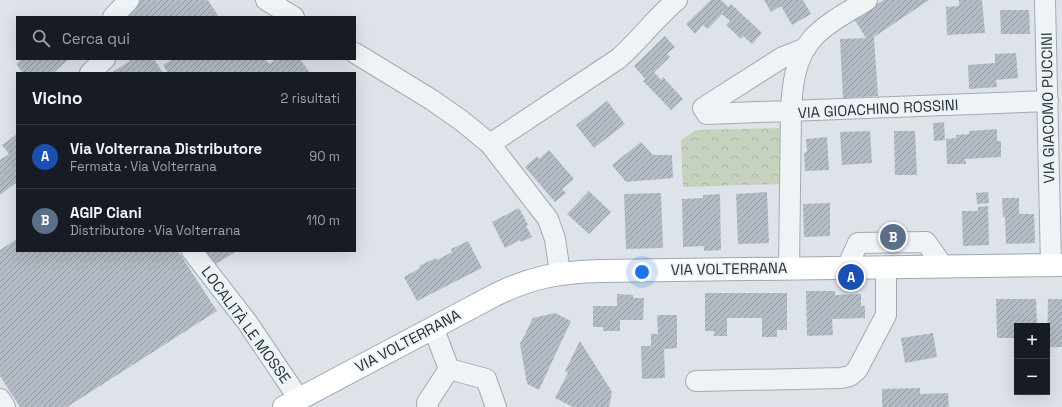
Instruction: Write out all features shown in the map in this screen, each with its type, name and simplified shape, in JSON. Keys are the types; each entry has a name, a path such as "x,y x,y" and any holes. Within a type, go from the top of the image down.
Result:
{"main road":[{"name":"VIA VOLTERRANA","path":"292,403 433,327 513,287 532,280 560,273 590,271 1057,265"}],"street":[{"path":"114,16 129,0"},
{"path":"266,0 292,16"},
{"path":"490,144 614,62 630,48 677,0"},
{"path":"806,48 783,57 703,108 707,114 791,111 793,86 796,73 800,60 812,39 825,28 867,0"},
{"name":"VIA GIACOMO PUCCINI","path":"1045,0 1054,32 1048,101 1057,265"},
{"path":"356,54 432,100 462,121 490,144 548,219 556,239 560,273"},
{"path":"91,72 105,60"},
{"name":"VIA GIOACHINO ROSSINI","path":"789,268 791,111 1048,101"},
{"path":"847,267 858,243 926,242 943,266"},
{"name":"LOCALITÀ LE MOSSE","path":"193,252 247,322 292,403"},
{"path":"696,381 841,378 850,376 857,370 886,315 886,267"},
{"path":"433,327 449,369"},
{"path":"428,407 427,403 449,369"},
{"path":"449,369 486,378 496,407"},
{"path":"0,398 5,407"}],"green space":[{"path":"780,128 781,184 683,187 681,140 696,130"}],"building":[{"path":"137,0 208,0 218,16 126,16"},
{"path":"711,0 721,0 728,7 731,4 762,33 752,44 743,36 741,39 726,25 730,21 722,14 708,29 703,25 695,34 686,24"},
{"path":"764,0 803,0 811,14 792,25 781,6 771,12"},
{"path":"884,0 929,0 874,37 878,96 843,98 840,39 866,38 854,19"},
{"path":"959,0 982,0 985,33 947,35 946,7 959,6"},
{"path":"1000,10 1029,10 1030,34 1001,34"},
{"path":"665,36 675,47 667,54 670,57 654,72 661,80 663,77 683,99 671,110 643,81 645,79 634,66"},
{"path":"1016,53 1018,78 996,80 997,87 969,89 968,65 995,63 995,54"},
{"path":"21,60 68,60 54,72 22,72 16,64"},
{"path":"131,60 155,60 162,72 113,72"},
{"path":"171,60 266,60 269,64 275,60 301,60 309,72 167,72 163,65"},
{"path":"607,101 625,124 594,148 576,125"},
{"path":"944,122 945,140 934,141 933,123"},
{"path":"997,129 997,141 1001,141 1001,157 965,159 966,164 947,164 946,139 956,138 956,135 969,134 969,131"},
{"path":"870,131 872,163 842,165 840,132"},
{"path":"894,131 915,131 917,175 895,175"},
{"path":"16,135 16,183 0,195 0,160 9,154 2,145"},
{"path":"827,137 829,170 805,171 804,153 807,152 806,139"},
{"path":"641,142 653,155 672,155 673,178 626,182 612,165"},
{"path":"549,150 574,179 562,189 566,193 555,202 525,167 537,156 539,159"},
{"path":"589,191 611,212 589,234 567,214"},
{"path":"767,192 769,243 738,244 736,194"},
{"path":"988,192 989,203 977,204 976,193"},
{"path":"661,193 663,248 626,249 624,194"},
{"path":"720,194 721,250 704,251 704,246 683,247 682,199 703,198 703,195"},
{"path":"1002,198 1019,198 1019,214 1034,214 1035,243 1006,244 1005,217 1003,217"},
{"path":"830,203 830,236 804,237 803,204"},
{"path":"988,206 989,245 963,246 962,211 978,211 978,207"},
{"path":"519,208 528,225 526,226 532,237 521,242 520,240 505,248 492,222"},
{"path":"16,240 16,252 179,252 217,311 67,407 20,407 0,376 0,250"},
{"path":"468,241 482,268 417,301 404,277 420,268 419,266 436,258 437,260 452,252 451,249"},
{"path":"204,252 235,252 212,266"},
{"path":"806,291 835,291 835,295 861,294 861,306 865,306 865,318 832,319 833,335 807,336"},
{"path":"705,293 787,293 787,330 777,330 777,337 762,337 762,318 727,318 727,336 714,336 714,331 705,331"},
{"path":"617,294 633,295 633,298 644,298 643,320 620,320 620,331 603,331 603,327 593,327 593,306 617,306"},
{"path":"996,299 1036,299 1037,323 1014,323 1014,338 997,338"},
{"path":"1048,299 1062,299 1062,347 1050,347 1050,323 1048,323"},
{"path":"555,313 571,321 539,390 527,384 520,344 533,318"},
{"path":"657,315 677,315 677,348 664,349 665,378 642,379 641,346 651,346 651,334 658,334"},
{"path":"933,333 937,357 905,363 901,338"},
{"path":"580,341 612,392 609,407 573,407 555,398 568,373 565,371"},
{"path":"920,388 920,394 948,393 949,407 882,407 882,389"}],"place":[{"name":"AGIP Ciani","path":"893,237"},
{"name":"Via Volterrana Distributore","path":"851,277"}]}
